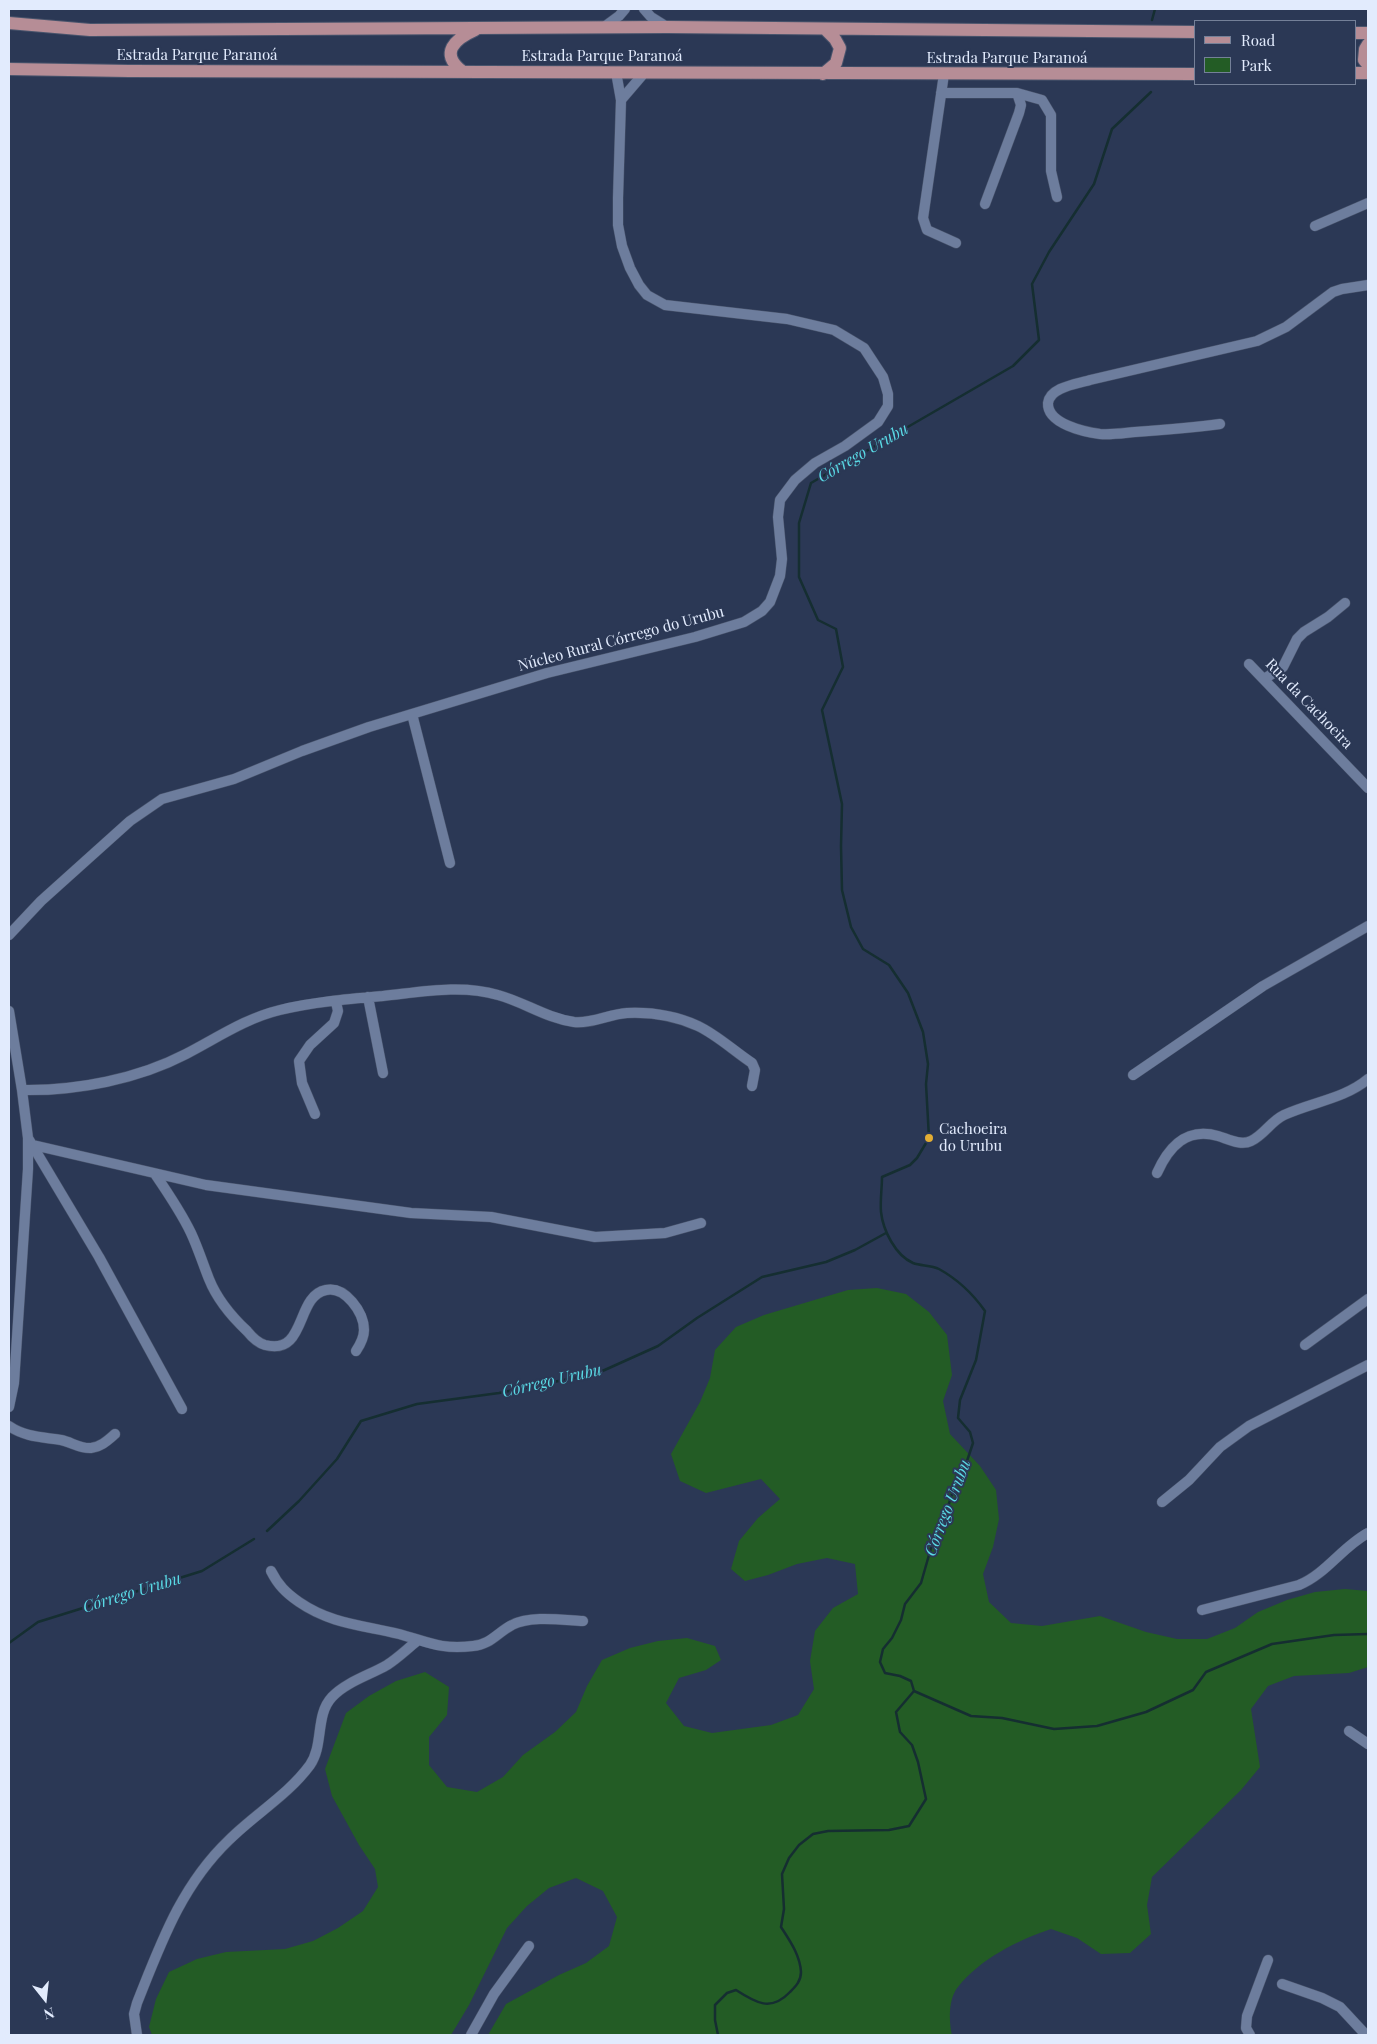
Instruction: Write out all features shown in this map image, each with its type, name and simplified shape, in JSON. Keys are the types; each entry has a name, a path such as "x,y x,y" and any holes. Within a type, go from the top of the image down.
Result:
{"main road":[{"name":"Estrada Parque Paranoá","path":"9,23 90,30 667,27 1194,32"},
{"path":"462,71 452,60 451,48 458,39 477,29"},
{"path":"823,74 836,63 840,48 835,39 826,30"},
{"path":"1368,44 1364,54 1364,60 1368,65"},
{"name":"Estrada Parque Paranoá","path":"9,69 823,74 1194,74"}],"street":[{"path":"604,27 619,16 624,9"},
{"path":"644,9 651,17 667,27"},
{"name":"Núcleo Rural Córrego do Urubu","path":"9,935 41,901 130,822 162,799 234,779 332,740 412,714 583,663 695,637 744,622 762,611 770,602 780,576 782,558 778,510 784,493 794,480 815,463 868,431 878,422 888,406 888,394 883,377 864,348 834,330 787,319 665,305 648,295 630,268 622,246 618,225 621,100 616,72"},
{"path":"621,100 645,72"},
{"path":"944,74 923,218 927,230 956,244"},
{"path":"941,93 1017,93 1042,100 1051,115 1051,171 1057,197"},
{"path":"985,204 1019,113 1021,105 1017,93"},
{"path":"1314,226 1368,203"},
{"path":"1220,424 1180,430 1102,434 1077,430 1057,420 1048,407 1049,400 1053,394 1066,387 1257,341 1286,327 1333,292 1368,285"},
{"path":"1264,679 1283,667 1298,639 1304,632 1328,617 1344,603"},
{"name":"Rua da Cachoeira","path":"1249,664 1368,788"},
{"path":"412,714 450,863"},
{"path":"1133,1075 1263,986 1368,926"},
{"path":"22,1090 45,1091 79,1086 150,1069 185,1055 253,1019 280,1010 368,997 441,990 471,990 499,995 560,1020 586,1022 624,1013 642,1013 664,1016 698,1026 752,1063 755,1070 752,1086"},
{"path":"368,997 383,1073"},
{"path":"315,1114 302,1083 299,1061 310,1045 334,1023 338,1010 336,1002"},
{"path":"9,1011 30,1142 14,1383 9,1407"},
{"path":"1157,1173 1172,1147 1186,1137 1200,1132 1241,1143 1251,1142 1284,1115 1351,1091 1368,1079"},
{"path":"30,1142 206,1185 411,1213 491,1217 595,1237 665,1233 701,1223"},
{"path":"30,1142 99,1257 182,1409"},
{"path":"155,1174 191,1232 220,1301 253,1337 263,1345 276,1346 285,1344 299,1329 308,1305 317,1294 326,1290 338,1290 349,1298 360,1315 364,1330 356,1351"},
{"path":"1305,1345 1368,1299"},
{"path":"1162,1502 1183,1485 1220,1447 1234,1436 1368,1366"},
{"path":"9,1426 17,1432 33,1437 61,1440 91,1448 104,1444 115,1434"},
{"path":"1202,1610 1299,1586 1311,1580 1345,1549 1368,1533"},
{"path":"271,1571 280,1587 326,1618 443,1647 484,1644 511,1625 521,1621 554,1619 583,1621"},
{"path":"137,2035 134,2014 137,2004 170,1921 202,1870 229,1840 301,1776 312,1762 325,1708 330,1698 338,1691 389,1664 416,1641"},
{"path":"1348,1731 1368,1744"},
{"path":"471,2035 494,1994 529,1946"},
{"path":"1250,2035 1246,2028 1247,2016 1268,1960"},
{"path":"1282,1984 1322,1998 1340,2007 1366,2035"}],"green space":[{"path":"877,1288 906,1294 929,1312 947,1335 952,1375 943,1401 950,1434 980,1466 996,1490 999,1519 993,1547 983,1574 989,1602 1011,1623 1042,1626 1100,1616 1146,1632 1177,1639 1207,1639 1235,1628 1258,1612 1287,1600 1315,1592 1345,1589 1368,1591 1368,1667 1349,1673 1294,1676 1268,1686 1251,1709 1260,1767 1241,1790 1152,1877 1147,1905 1151,1934 1130,1953 1101,1954 1077,1938 1051,1929 1013,1945 988,1959 958,1987 951,2004 950,2023 952,2035 488,2035 506,2004 559,1975 586,1963 609,1946 617,1917 603,1891 576,1878 549,1888 527,1906 507,1928 469,2005 451,2035 152,2035 149,2027 156,1999 169,1972 197,1959 226,1952 285,1949 313,1941 338,1928 363,1911 378,1887 375,1869 359,1845 332,1796 325,1769 346,1713 369,1696 396,1681 425,1672 449,1687 447,1715 429,1737 429,1765 447,1787 477,1792 503,1777 523,1755 555,1732 576,1712 587,1686 602,1660 630,1648 658,1641 687,1638 715,1646 721,1660 706,1670 679,1678 666,1703 684,1726 712,1733 771,1725 798,1715 814,1689 810,1661 815,1631 833,1608 858,1594 855,1564 827,1558 797,1564 745,1581 731,1569 739,1541 758,1518 780,1499 761,1479 706,1493 680,1481 671,1454 700,1402 710,1378 715,1350 736,1327 764,1315 848,1290"}],"waterway":[{"path":"1152,20 1155,9"},
{"name":"Córrego Urubu","path":"718,2035 715,2005 727,1993 736,1990 757,2002 770,2004 783,1998 799,1981 801,1975 799,1960 781,1927 784,1909 782,1874 789,1858 799,1845 813,1834 828,1831 889,1830 909,1826 926,1799 918,1762 912,1745 900,1732 896,1712 914,1691 911,1681 900,1676 885,1673 880,1662 883,1649 892,1638 901,1620 905,1604 921,1583 935,1534 944,1519 953,1491 966,1464 973,1443 970,1432 958,1418 960,1400 976,1360 985,1311 964,1287 952,1277 936,1268 913,1263 901,1254 887,1234 882,1219 882,1177 910,1165 917,1158 929,1138 926,1084 928,1064 923,1032 908,993 889,965 863,949 851,927 842,890 842,804 822,710 843,667 836,629 818,620 799,577 799,523 811,483 1013,366 1039,340 1032,284 1049,252 1094,184 1112,129 1151,92"},
{"name":"Córrego Urubu","path":"267,1531 299,1501 337,1459 361,1421 417,1404 499,1393 598,1373 658,1346 697,1318 762,1277 826,1262 855,1250 886,1233"},
{"name":"Córrego Urubu","path":"9,1643 38,1622 202,1571 254,1539"},
{"name":"Córrego Urubu","path":"914,1691 971,1716 1002,1718 1054,1729 1097,1726 1146,1712 1193,1690 1206,1672 1272,1644 1334,1635 1368,1634"}],"place":[{"name":"Cachoeira do Urubu","path":"929,1138"}]}
